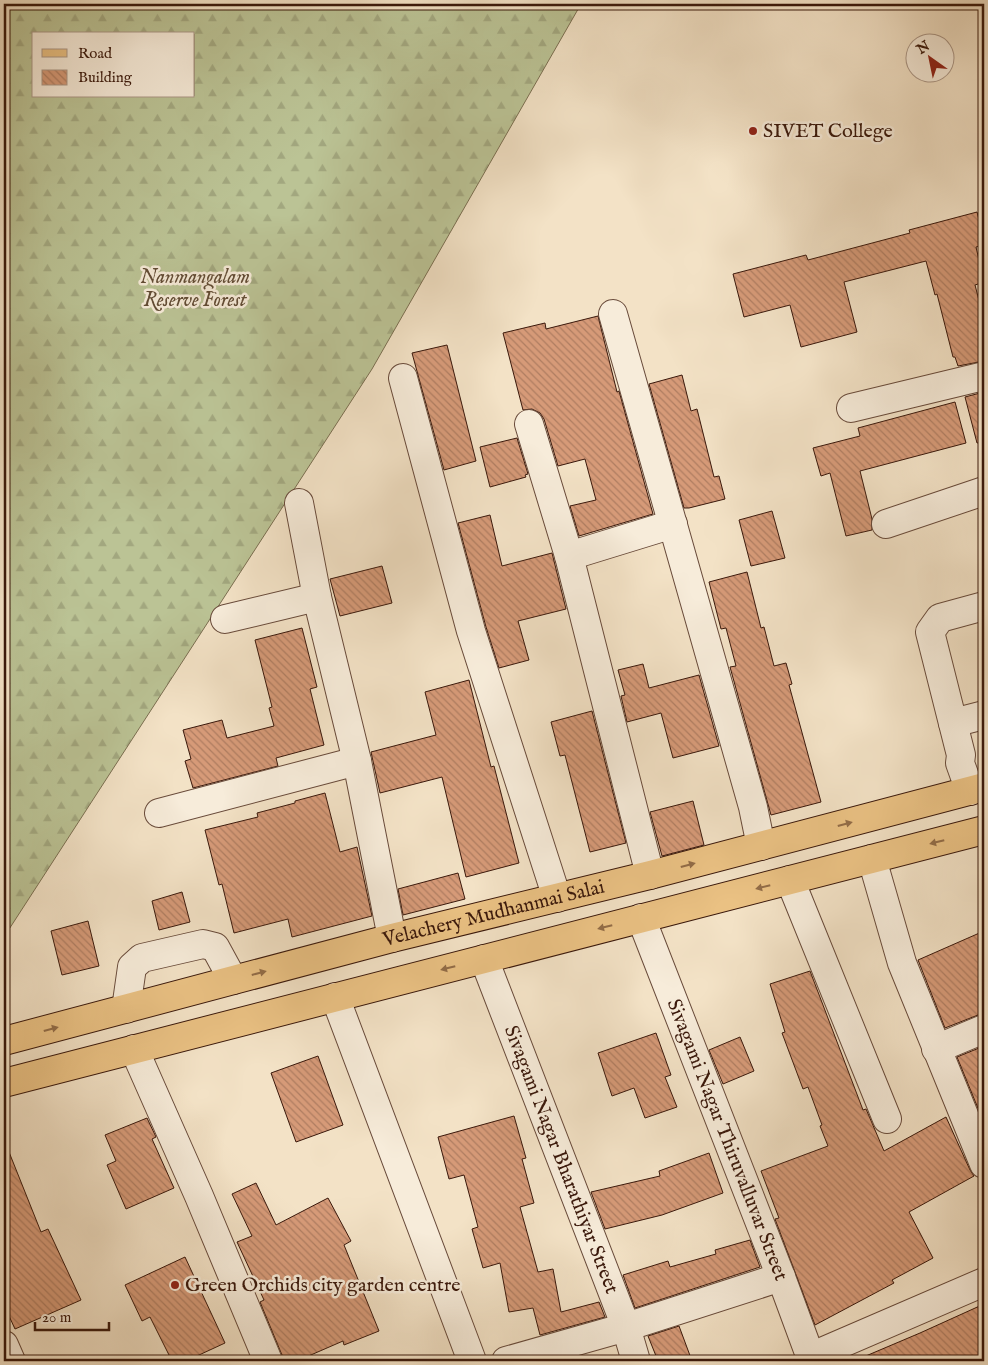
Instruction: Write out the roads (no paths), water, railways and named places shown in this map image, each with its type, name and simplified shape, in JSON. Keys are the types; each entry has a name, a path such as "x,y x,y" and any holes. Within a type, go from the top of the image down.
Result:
{"main road":[{"name":"Velachery Mudhanmai Salai","path":"4,1041 392,938 650,875 977,789"},
{"name":"Velachery Mudhanmai Salai","path":"7,1076 134,1049 984,830"}],"street":[{"path":"613,314 753,807 761,846"},
{"path":"851,408 984,376"},
{"path":"403,378 471,632 557,898"},
{"path":"529,424 569,556 650,875"},
{"path":"886,524 984,491"},
{"path":"299,503 317,597 357,761 392,938"},
{"path":"569,556 673,524"},
{"path":"225,619 317,597"},
{"path":"977,789 960,763 961,755 930,632 940,618 984,606"},
{"path":"953,723 984,715"},
{"path":"159,813 357,761"},
{"path":"872,859 902,964 936,1049 979,1134 984,1164"},
{"path":"790,880 887,1119"},
{"name":"Sivagami Nagar Thiruvalluvar Street","path":"641,918 781,1277 811,1359"},
{"path":"126,1009 132,967 142,958 203,944 215,947 233,980"},
{"name":"Sivagami Nagar Bharathiyar Street","path":"484,959 626,1327 636,1361"},
{"path":"335,997 472,1361"},
{"path":"936,1049 984,1029"},
{"path":"134,1049 199,1196 268,1361"},
{"path":"506,1361 626,1327 781,1277"},
{"path":"811,1359 984,1282"},
{"path":"4,1346 11,1361"}],"place":[{"name":"SIVET College","path":"753,131"},
{"name":"Green Orchids city garden centre","path":"175,1285"}],"park label":[{"name":"Nanmangalam Reserve Forest","path":"195,288"}]}
